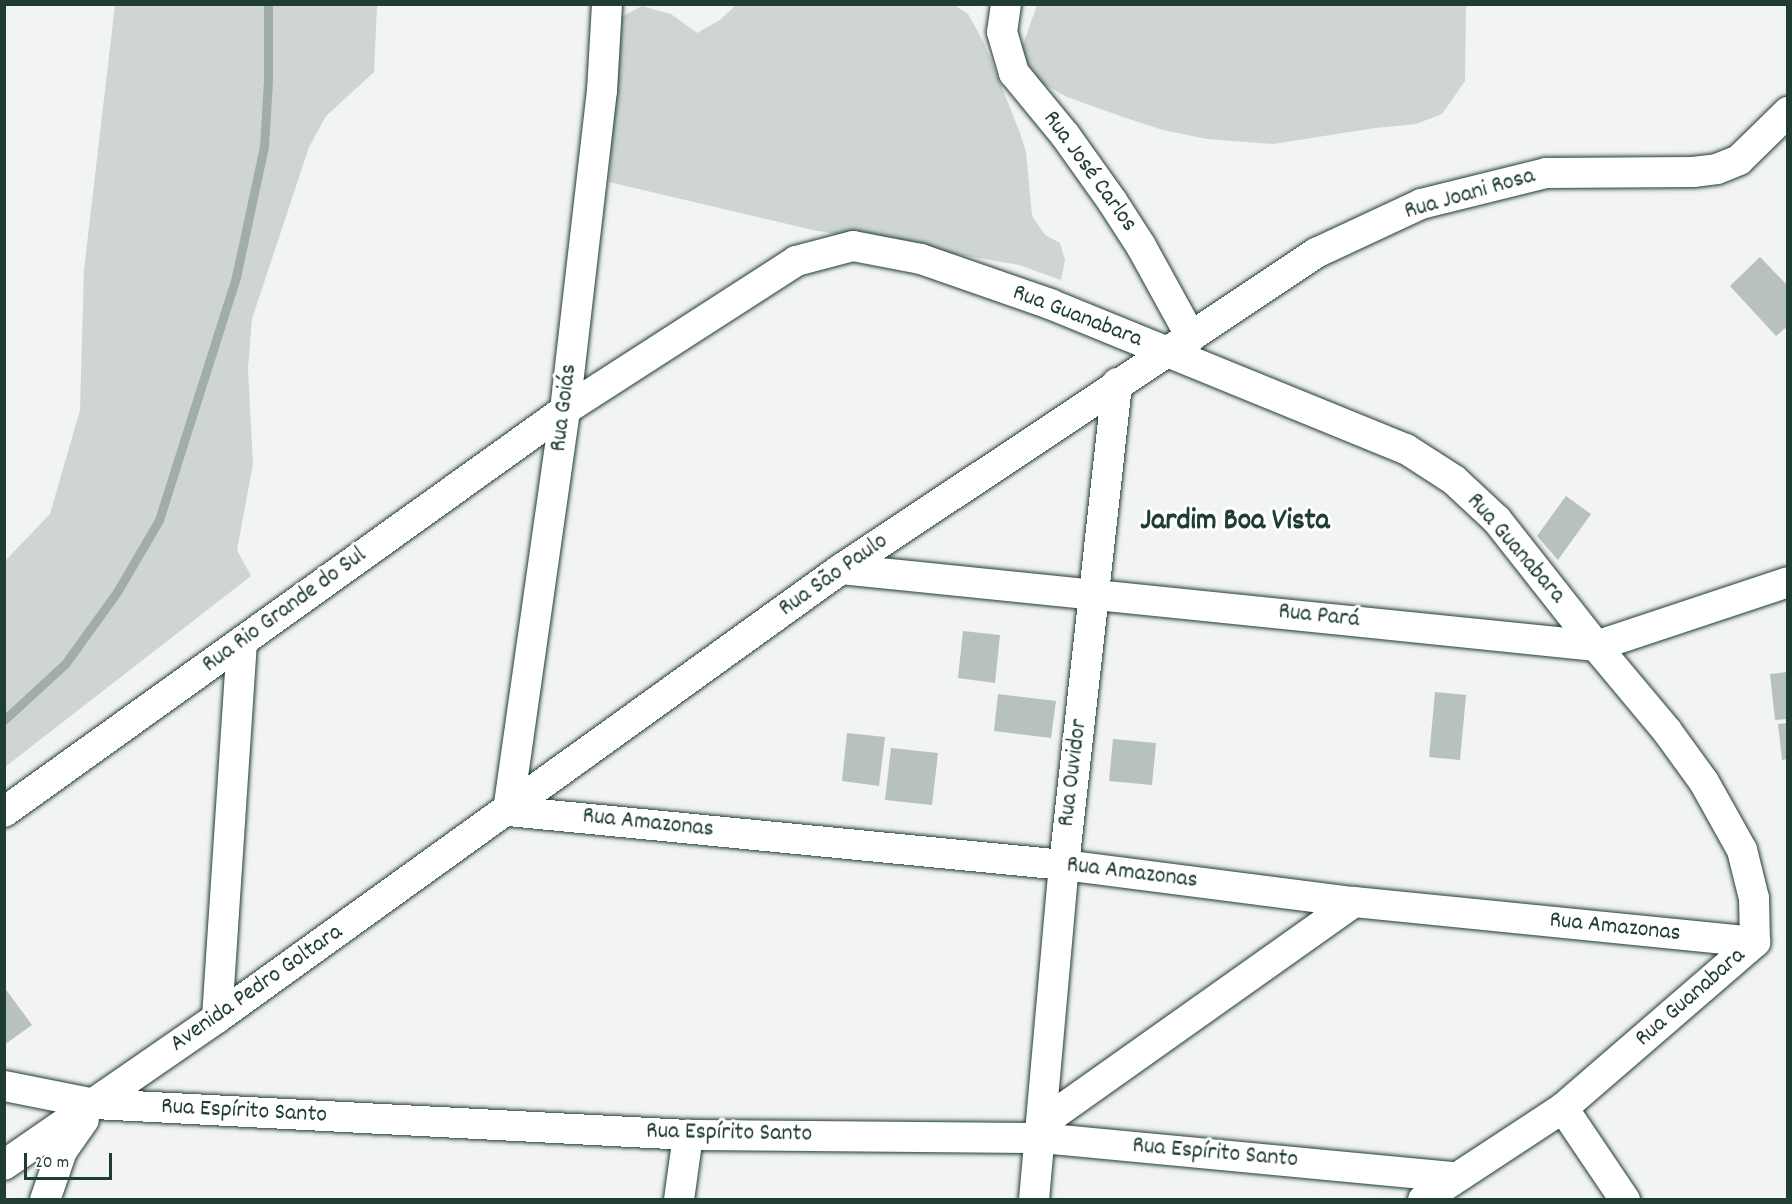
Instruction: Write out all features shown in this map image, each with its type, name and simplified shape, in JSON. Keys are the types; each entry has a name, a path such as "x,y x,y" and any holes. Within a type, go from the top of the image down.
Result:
{"street":[{"name":"Rua Goiás","path":"508,811 565,410 602,91 607,4"},
{"name":"Rua José Carlos","path":"1006,4 1002,32 1014,73 1065,135 1141,246 1180,345"},
{"name":"Rua Joani Rosa","path":"1180,345 1316,253 1421,204 1546,173 1693,172 1717,169 1740,160 1788,112"},
{"name":"Rua Guanabara","path":"565,410 796,261 853,246 921,259 1050,304 1180,345 1406,449 1454,480 1497,520 1596,646 1667,731 1704,782 1742,850 1754,898 1755,942 1563,1108 1423,1200"},
{"name":"Rua São Paulo","path":"508,811 841,569 1117,383 1180,345"},
{"name":"Rua Ouvidor","path":"1034,1200 1064,865 1117,383"},
{"name":"Rua Rio Grande do Sul","path":"4,812 565,410"},
{"name":"Rua Pará","path":"841,569 1596,646 1788,582"},
{"path":"217,1018 242,642"},
{"name":"Rua Amazonas","path":"508,811 1064,865 1354,902 1755,942"},
{"name":"Avenida Pedro Goltara","path":"4,1165 95,1104 508,811"},
{"path":"1042,1130 1354,902"},
{"name":"Rua Espírito Santo","path":"4,1086 95,1104 688,1135 1042,1130 1455,1177"},
{"path":"45,1200 62,1151 95,1104"},
{"path":"1563,1108 1625,1200"},
{"path":"678,1200 688,1135"}],"shaded area":[{"path":"115,5 377,5 374,72 326,116 309,147 252,319 248,368 253,464 237,550 251,576 5,767 5,561 50,514 80,410 84,270"},
{"path":"736,5 954,5 968,14 984,43 1020,133 1026,152 1032,216 1045,235 1060,243 1065,260 1061,280 1019,265 813,230 609,182 619,18 642,6 671,14 697,33 720,20"},
{"path":"1037,5 1466,5 1465,81 1442,114 1416,124 1273,144 1207,139 1163,130 1126,118 1067,97 1042,83 1020,53"}],"building":[{"path":"1760,257 1788,286 1788,326 1776,336 1730,286"},
{"path":"1566,496 1591,514 1558,560 1537,536"},
{"path":"963,631 1000,635 995,683 958,678"},
{"path":"1788,672 1788,719 1775,720 1770,674"},
{"path":"1435,692 1466,695 1460,760 1429,757"},
{"path":"998,694 1056,701 1051,738 994,731"},
{"path":"1788,723 1788,759 1782,760 1778,724"},
{"path":"847,733 885,737 879,786 842,781"},
{"path":"1113,739 1156,743 1152,785 1109,781"},
{"path":"891,748 938,753 932,805 885,800"},
{"path":"4,987 32,1025 4,1045"}],"waterway":[{"path":"4,720 65,664 117,592 159,520 236,277 264,146 268,81 268,4"}],"district":[{"name":"Jardim Boa Vista","path":"1235,523"}]}
